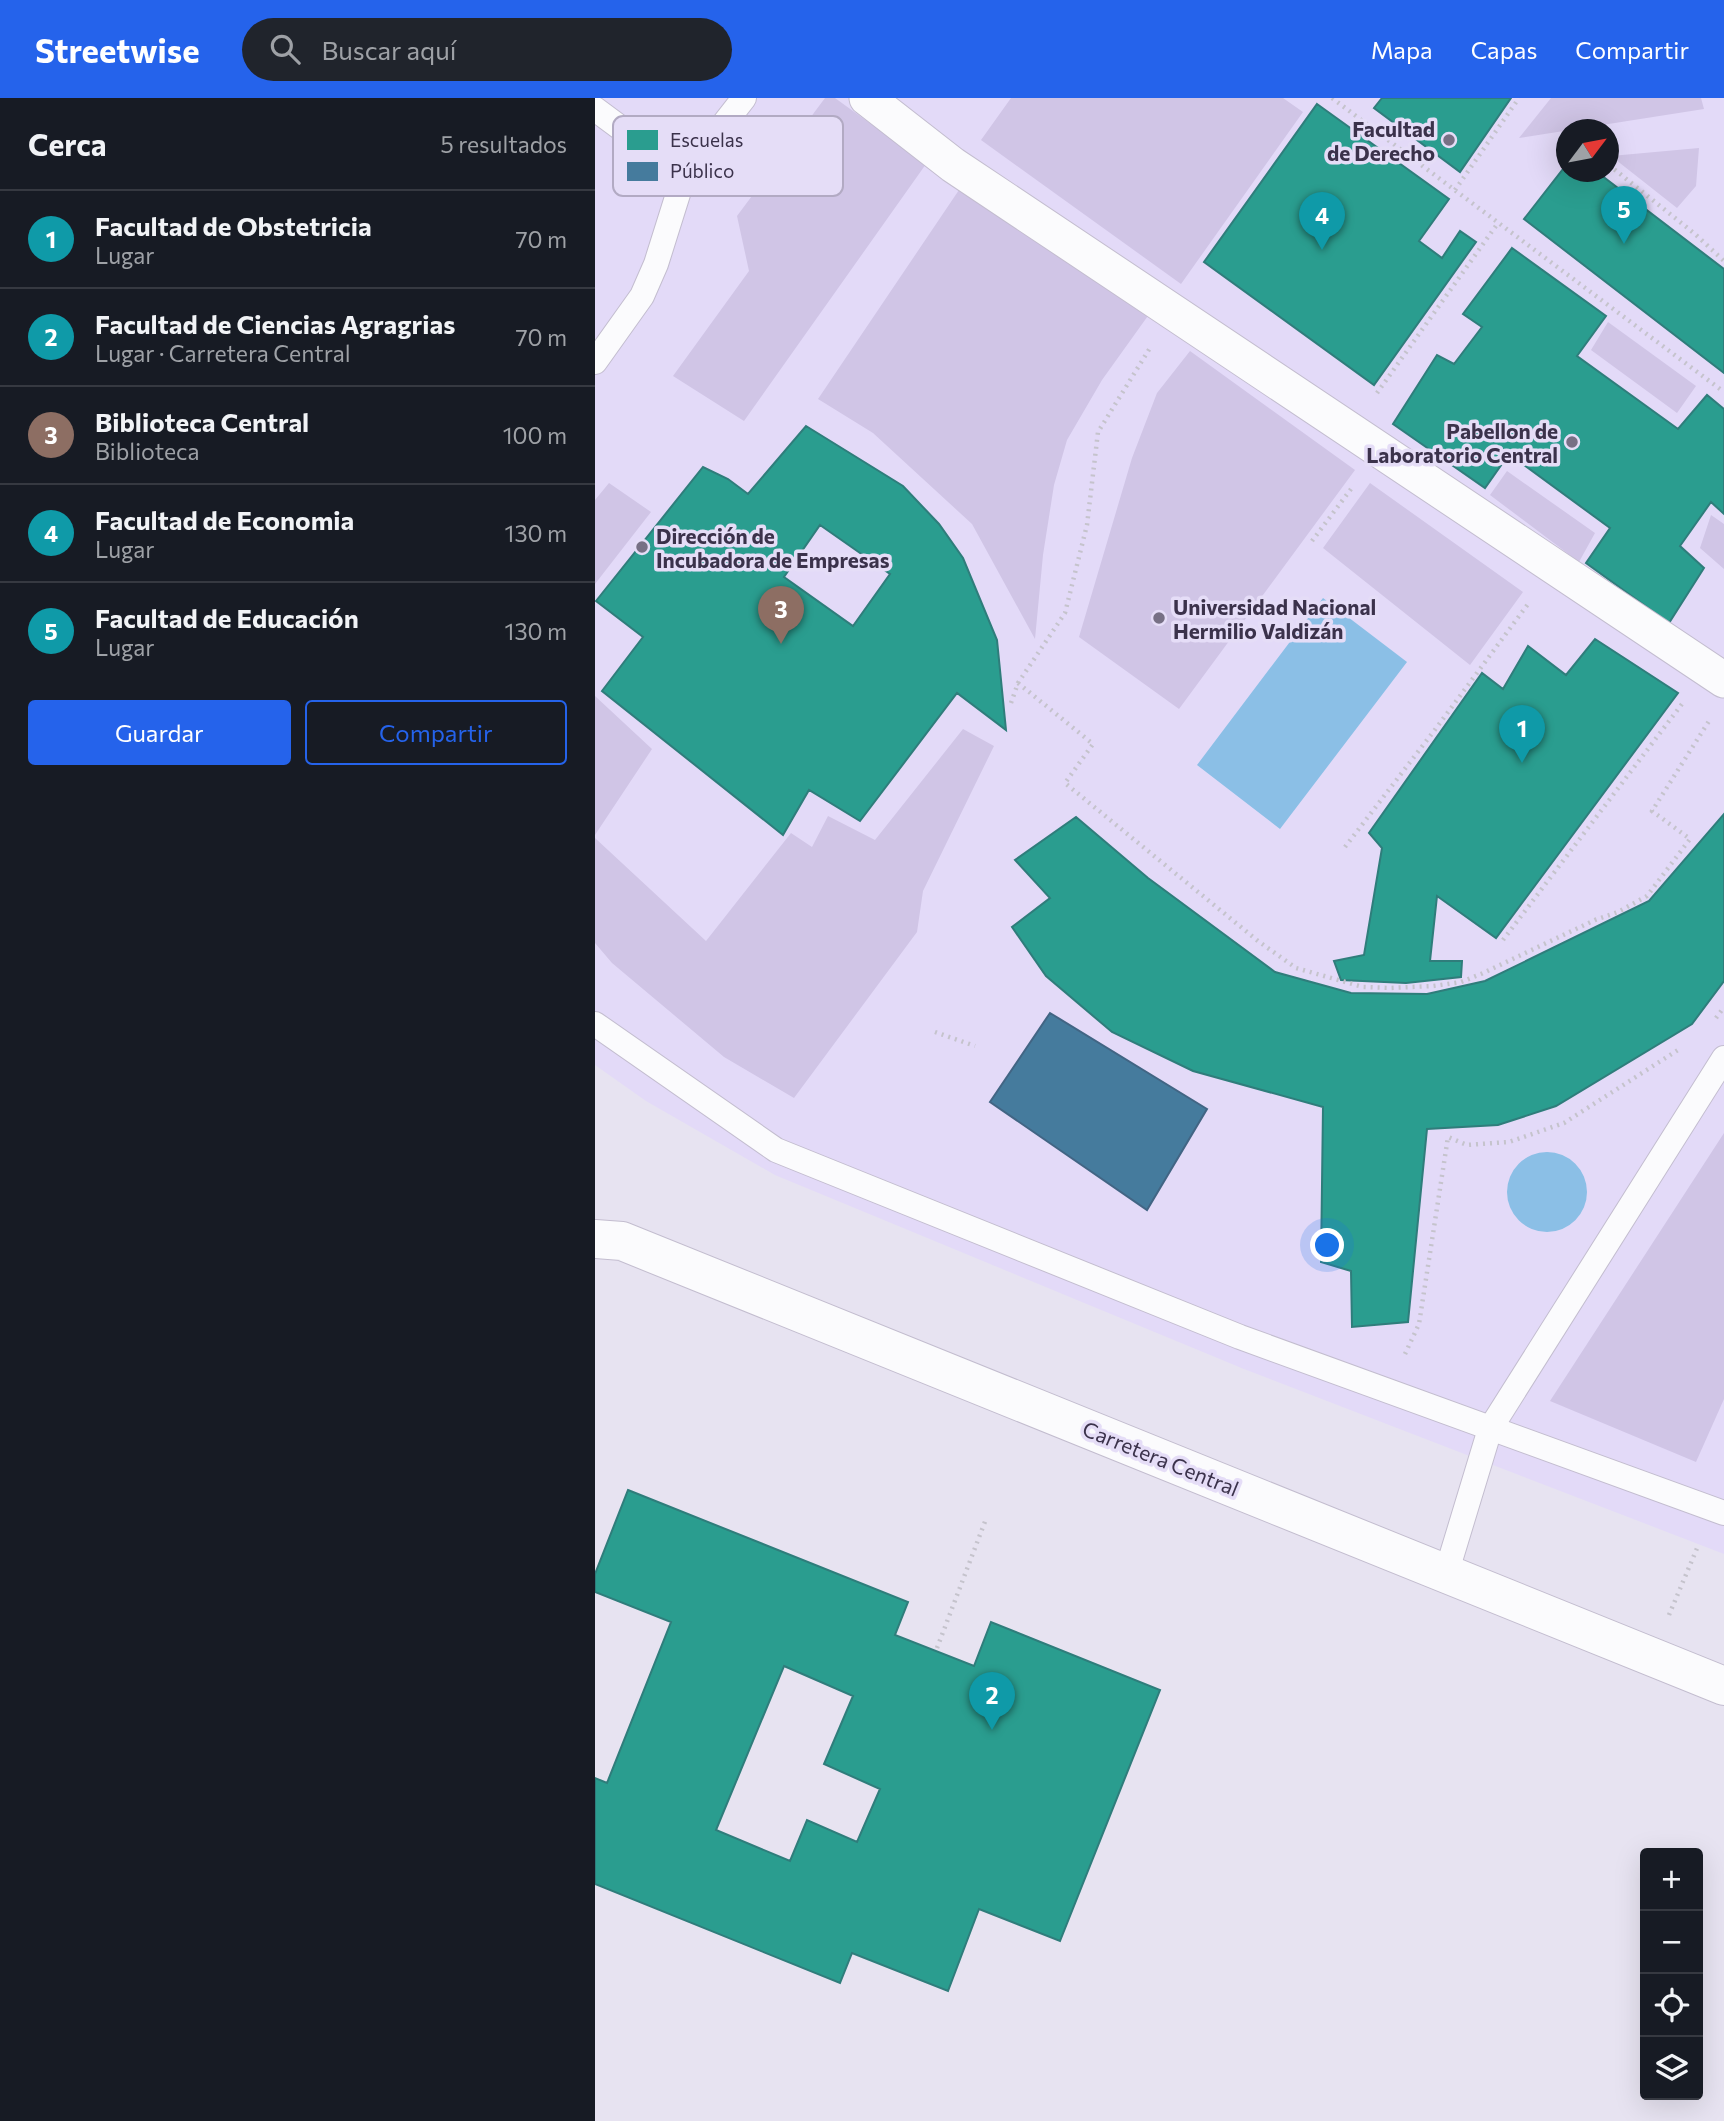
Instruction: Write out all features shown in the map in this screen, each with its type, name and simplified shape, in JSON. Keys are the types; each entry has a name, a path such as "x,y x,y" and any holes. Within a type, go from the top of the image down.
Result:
{"highway":[{"name":"Carretera Central","path":"604,1234 1724,1686"}],"street":[{"path":"867,98 953,165 1555,567 1720,695"}],"lane":[{"path":"730,116 744,98"},
{"path":"598,117 613,127"},
{"path":"595,362 642,296 656,264 677,196"},
{"path":"595,1024 776,1150 1240,1337 1719,1511"},
{"path":"1446,1574 1490,1429 1724,1058"}],"path":[{"path":"1332,98 1724,392"},
{"path":"1455,190 1519,98"},
{"path":"1619,174 1695,234 1724,261"},
{"path":"1350,431 1498,223"},
{"path":"1011,703 1018,683 1065,614 1087,525 1098,432 1173,312"},
{"path":"1312,541 1380,451"},
{"path":"1345,847 1555,567"},
{"path":"1018,683 1093,744 1065,783 1258,942 1296,968 1363,987 1390,988 1461,982 1618,912 1647,896 1690,839 1652,811 1709,722 1720,695"},
{"path":"1503,940 1683,702 1692,709"},
{"path":"1700,715 1709,722"},
{"path":"1711,1024 1724,1007"},
{"path":"935,1032 975,1046"},
{"path":"1400,1365 1419,1324 1448,1137 1467,1145 1509,1142 1564,1123 1682,1048"},
{"path":"1651,1657 1719,1511"},
{"path":"937,1648 986,1519"}],"shaded area":[{"name":"Universidad Nacional Hermilio Valdizán","path":"595,98 1724,98 1724,1554 1244,1369 775,1175 646,1101 595,1065"},
{"path":"825,98 835,98 926,164 744,421 673,376 749,271 737,216 752,196 843,196 843,116 812,116"},
{"path":"1011,98 1283,98 1303,112 1181,284 981,140"},
{"path":"1551,98 1701,98 1704,109 1619,122 1619,119 1556,119 1556,132 1519,138"},
{"path":"1699,148 1696,186 1677,208 1619,162 1619,155"},
{"path":"961,187 1150,313 1102,380 1067,440 1054,485 1043,555 1035,639 972,524 873,433 818,399"},
{"path":"1608,322 1696,386 1677,413 1591,350"},
{"path":"1190,351 1355,470 1179,709 1079,637 1132,458 1157,393"},
{"path":"1507,471 1595,533 1579,562 1490,495"},
{"path":"609,483 651,512 595,584 595,500"},
{"path":"1370,483 1523,592 1470,665 1323,548"},
{"path":"1711,515 1724,524 1724,569 1700,548"},
{"path":"595,696 652,749 595,835"},
{"path":"963,729 994,746 923,891 917,932 794,1098 724,1057 612,963 595,943 595,838 706,941 791,833 812,847 828,816 875,840"},
{"path":"1724,1133 1724,1399 1696,1462 1550,1401"}],"water":[{"path":"1323,598 1407,662 1280,829 1197,765"},
{"path":"1539,1152 1555,1152 1576,1163 1587,1184 1587,1200 1576,1221 1555,1232 1539,1232 1525,1226 1513,1214 1507,1200 1507,1184 1513,1170 1525,1158"}],"building: Escuelas":[{"name":"Facultad de Derecho","path":"1382,98 1511,98 1460,172 1374,108"},
{"path":"1317,104 1449,199 1419,241 1442,258 1460,231 1476,242 1374,385 1204,262"},
{"path":"1556,178 1556,182 1610,182 1724,269 1724,373 1524,219"},
{"name":"Pabellon de Laboratorio Central","path":"1512,248 1606,316 1577,356 1678,429 1707,395 1724,409 1724,514 1711,502 1680,546 1704,568 1669,623 1586,563 1610,528 1509,454 1485,488 1393,424 1437,355 1454,364 1482,327 1463,314"},
{"path":"806,426 903,486 939,524 963,558 997,640 1006,730 957,693 860,821 809,790 783,835 602,691 643,637 596,601 703,467 728,479 748,494","holes":["820,525 890,574 853,626 784,577"]},
{"path":"1595,639 1678,693 1496,938 1437,896 1430,961 1462,961 1461,977 1406,983 1341,980 1334,961 1364,955 1382,848 1369,833 1482,673 1503,689 1528,646 1566,675"},
{"path":"1724,814 1724,981 1692,1024 1556,1106 1498,1125 1427,1129 1408,1322 1352,1327 1351,1271 1321,1262 1323,1107 1193,1071 1112,1032 1046,976 1012,927 1050,898 1015,860 1076,817 1148,878 1275,972 1351,993 1427,994 1485,981 1649,901"},
{"path":"628,1490 908,1602 895,1635 974,1666 991,1622 1160,1690 1060,1941 979,1909 948,1991 852,1953 840,1983 595,1884 595,1778 607,1783 671,1622 595,1592 595,1574","holes":["784,1666 853,1696 824,1764 880,1789 857,1842 807,1820 790,1861 716,1830"]}],"building: Público":[{"path":"1050,1013 1207,1109 1147,1210 990,1102"}],"place":[{"name":"Facultad de Derecho","path":"1449,140"},
{"name":"Facultad de Educación","path":"1624,244"},
{"name":"Facultad de Economia","path":"1322,250"},
{"name":"Pabellon de Laboratorio Central","path":"1572,442"},
{"name":"Dirección de Incubadora de Empresas","path":"642,547"},
{"name":"Universidad Nacional Hermilio Valdizán","path":"1159,618"},
{"name":"Biblioteca Central","path":"781,644"},
{"name":"Facultad de Obstetricia","path":"1522,763"},
{"name":"Facultad de Ciencias Agragrias","path":"992,1730"}]}
